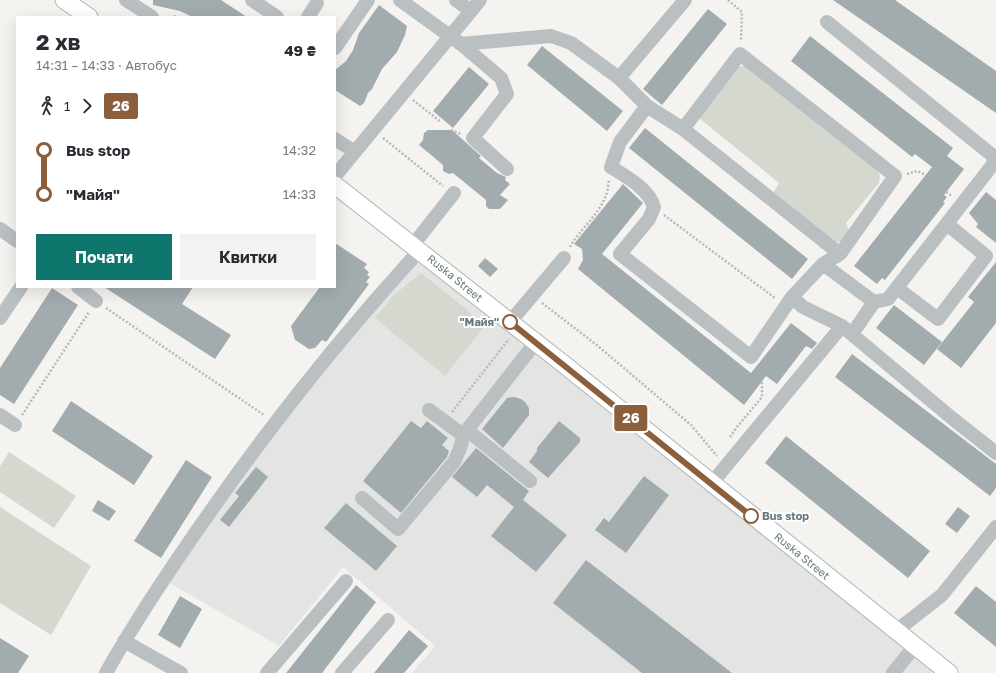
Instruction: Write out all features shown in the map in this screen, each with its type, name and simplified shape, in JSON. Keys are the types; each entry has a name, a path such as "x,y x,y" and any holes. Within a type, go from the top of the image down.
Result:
{"main road":[{"path":"64,0 88,16"},
{"name":"Ruska Street","path":"336,186 416,247 510,330 536,342 711,484 949,673"}],"street":[{"path":"126,0 150,16"},
{"path":"252,0 268,4 277,16"},
{"path":"336,47 368,0"},
{"path":"400,0 455,40 501,78 507,94 473,138 507,169"},
{"path":"336,175 402,92 455,40 475,5 456,0"},
{"path":"619,78 684,0"},
{"path":"309,16 318,3"},
{"path":"711,484 847,330 874,302 888,299 994,163 992,155 827,22"},
{"path":"455,40 550,36 571,43 619,78 648,106 683,129 840,254"},
{"path":"648,106 620,142 611,168 626,176 652,198 654,208 649,219 620,254 751,357 789,302 823,264 840,254 895,176 740,54 683,129"},
{"path":"336,140 355,152"},
{"path":"106,673 163,577 274,422 416,247 450,190"},
{"path":"897,288 938,319 986,256 947,224"},
{"path":"0,229 16,240"},
{"path":"510,330 533,296 564,258"},
{"path":"823,264 874,302"},
{"path":"0,318 19,288"},
{"path":"79,288 96,301"},
{"path":"789,302 803,307 847,330 996,453"},
{"path":"362,498 398,529 454,462 465,433 536,342"},
{"path":"429,410 465,433 530,481"},
{"path":"0,415 15,425"},
{"path":"896,631 942,595 994,534"},
{"path":"267,673 346,581"},
{"path":"342,673 388,620"},
{"path":"124,641 181,673"},
{"path":"893,673 915,646"}],"path":[{"path":"728,0 742,12 740,54"},
{"path":"402,92 441,122"},
{"path":"372,130 450,190"},
{"path":"564,258 575,238 597,211 606,195 611,168"},
{"path":"895,176 917,171 926,174"},
{"path":"654,208 789,302"},
{"path":"533,296 604,351 692,425 719,458"},
{"path":"15,425 96,301 206,374 274,422"},
{"path":"444,421 510,330"}],"shaded area":[{"path":"747,66 878,171 880,176 879,183 846,223 849,230 842,242 834,242 772,195 779,183 699,118 735,68"},
{"path":"421,250 950,673 412,673 435,646 343,567 279,646 166,581 271,428"},
{"path":"421,273 465,308 483,328 445,376 375,318 394,295"},
{"path":"9,452 76,496 54,528 0,492 0,466"},
{"path":"0,507 91,566 51,635 0,603"}],"building":[{"path":"153,0 221,0 245,16 190,16 180,11 153,5"},
{"path":"833,0 895,0 996,71 996,113"},
{"path":"379,5 407,26 405,35 397,52 382,69 364,103 360,106 336,91 336,69 346,61 353,50 359,33"},
{"path":"708,9 727,24 662,105 643,89"},
{"path":"810,36 953,148 947,156 964,169 944,195 947,197 943,202 945,203 885,280 882,278 877,284 854,266 932,167 915,154 912,157 791,61"},
{"path":"542,46 623,111 607,131 527,65"},
{"path":"469,67 489,84 453,128 433,111"},
{"path":"645,128 808,259 792,279 629,148"},
{"path":"428,130 452,130 481,156 479,158 497,173 506,177 505,180 510,184 500,195 508,200 500,209 489,209 486,206 486,200 453,173 449,174 443,171 443,165 419,145 423,140 424,133"},
{"path":"623,184 643,203 602,254 751,373 791,323 817,343 812,349 806,346 777,384 766,376 744,405 578,269 583,260 582,249 574,244"},
{"path":"986,192 996,200 996,243 976,227 978,224 969,213"},
{"path":"336,244 367,264 364,268 369,272 367,275 370,277 366,282 369,284 326,342 322,340 315,348 309,349 295,340 291,326 319,288 336,288"},
{"path":"485,258 498,269 490,277 478,266"},
{"path":"996,262 996,323 961,368 937,349 974,302 968,297"},
{"path":"52,288 78,305 14,404 0,395 0,368"},
{"path":"106,288 192,288 182,304 231,335 215,359"},
{"path":"894,305 942,342 924,365 876,328"},
{"path":"852,354 996,464 996,488 990,496 835,377"},
{"path":"514,397 525,402 529,408 529,415 503,448 482,429 507,398"},
{"path":"71,401 153,456 134,485 52,431"},
{"path":"411,421 421,428 427,421 448,438 442,445 449,451 447,457 401,513 363,481"},
{"path":"559,421 580,438 580,442 548,478 529,462 537,451 537,448"},
{"path":"786,436 930,551 908,578 765,463"},
{"path":"476,448 529,491 523,500 567,535 536,572 491,536 514,507 487,485 477,497 452,477"},
{"path":"186,460 212,477 161,558 134,541"},
{"path":"256,467 268,477 229,527 220,520 239,496 235,493"},
{"path":"644,476 669,495 626,553 595,530 604,518 609,522"},
{"path":"98,500 116,511 109,521 92,511"},
{"path":"346,503 397,546 376,571 324,528"},
{"path":"958,507 970,516 957,533 945,524"},
{"path":"586,560 732,673 642,673 553,603"},
{"path":"356,585 376,602 322,673 286,673"},
{"path":"976,586 996,602 996,647 954,613"},
{"path":"180,596 202,609 180,648 158,635"},
{"path":"409,630 428,646 404,673 374,673"},
{"path":"0,638 29,656 18,673 0,673"}],"bus line":[{"name":"26","path":"510,322 751,516"}],"place":[{"name":"\"Майя\"","path":"510,322"},
{"name":"Bus stop","path":"751,516"}]}
